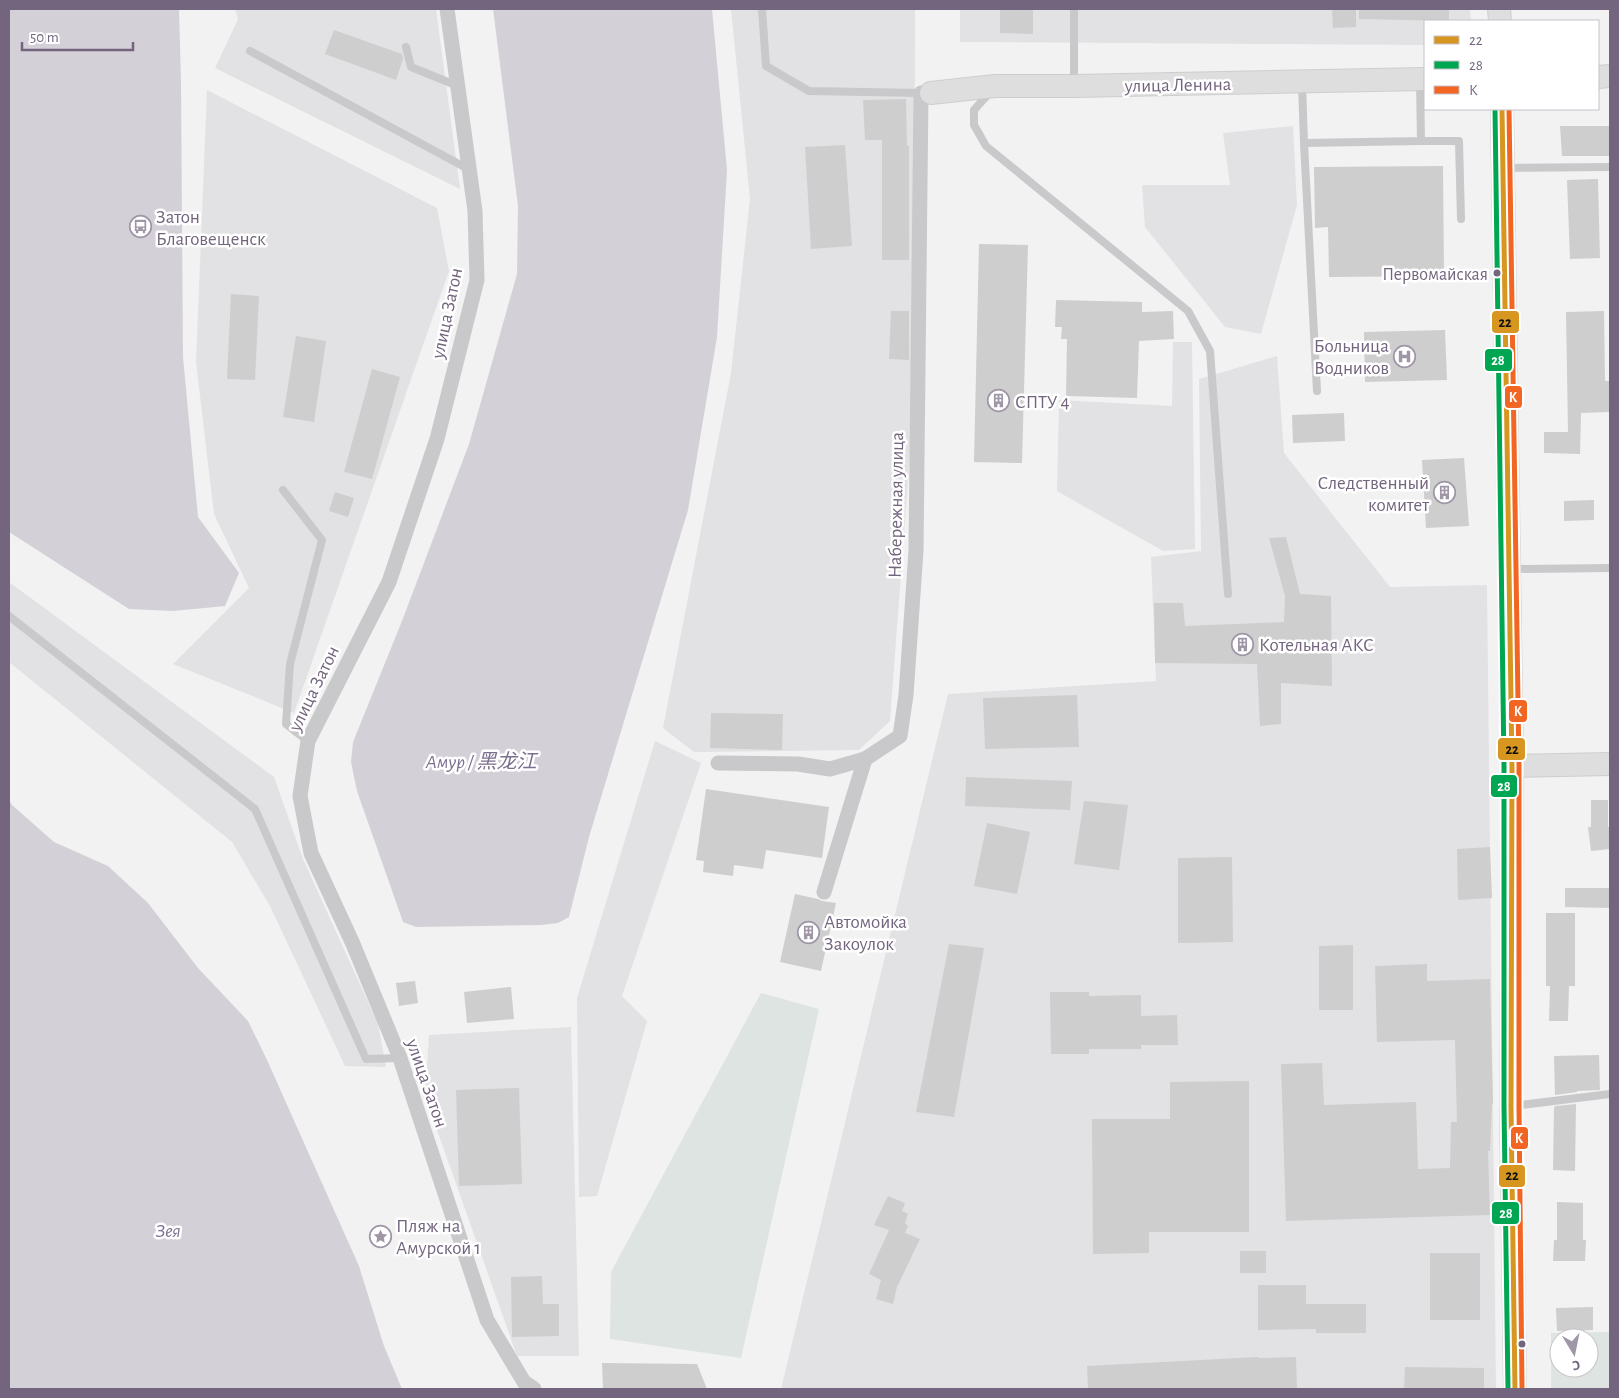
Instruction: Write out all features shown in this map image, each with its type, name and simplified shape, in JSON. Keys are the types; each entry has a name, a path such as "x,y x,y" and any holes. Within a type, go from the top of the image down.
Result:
{"street":[{"name":"улица Затон","path":"447,9 475,211 477,280 437,439 389,582 308,741 300,796 311,853 353,944 400,1058 487,1320 524,1382 534,1389"},
{"name":"улица Ленина","path":"926,93 995,86 1423,80"},
{"name":"Набережная улица","path":"718,763 798,764 830,769 865,759 900,736 906,695 916,551 926,93"},
{"path":"1502,110 1512,766 1512,1106 1515,1389"},
{"path":"824,892 865,759"},
{"path":"1512,766 1610,764"}],"lane":[{"path":"762,9 766,66 809,91 926,93"},
{"path":"1074,9 1074,86"},
{"path":"406,47 411,67 458,86"},
{"path":"250,50 470,170"},
{"path":"1421,141 1423,80"},
{"path":"1302,82 1317,391"},
{"path":"995,86 974,110 974,125 986,146 1188,311 1210,351 1228,594"},
{"path":"1304,144 1459,141 1461,219"},
{"path":"1502,168 1610,167"},
{"path":"283,490 322,540 290,664 286,724 308,741"},
{"path":"1508,569 1610,568"},
{"path":"9,616 255,809 366,1059 400,1058"},
{"path":"1512,1106 1610,1094"}],"shaded area":[{"path":"235,9 436,9 460,189 215,68 238,19"},
{"path":"731,9 915,9 914,400 890,721 859,750 694,752 663,728 731,373 750,199"},
{"path":"960,9 1470,9 1471,20 1424,20 1424,45 960,42"},
{"path":"207,90 437,208 449,271 294,713 173,664 249,588 214,514 196,362"},
{"path":"1293,126 1297,205 1261,334 1225,327 1145,227 1142,185 1230,185 1223,133"},
{"path":"1173,342 1192,342 1195,549 1163,551 1057,491 1059,400 1172,406"},
{"path":"1277,356 1284,453 1390,587 1487,585 1496,1389 781,1389 948,694 1156,681 1151,557 1201,551 1199,379"},
{"path":"9,582 274,777 303,859 378,1024 386,1067 345,1066 270,906 232,842 9,662"},
{"path":"655,741 701,763 622,996 647,1021 597,1196 579,1197 577,998"},
{"path":"761,993 819,1009 741,1358 610,1339 611,1272"},
{"path":"571,1027 579,1356 517,1356 425,1096 429,1035"},
{"path":"1599,1332 1610,1332 1610,1389 1551,1389 1551,1378 1599,1378"}],"water":[{"path":"9,9 179,9 183,357 198,517 239,573 225,606 173,611 129,609 9,532"},
{"name":"Амур / 黑龙江","path":"493,9 712,9 727,170 717,337 688,510 589,837 569,917 558,923 541,925 416,927 403,922 357,791 351,762 353,742 402,621 469,444 517,274 518,206"},
{"name":"Зея","path":"9,800 12,805 54,842 108,866 148,903 198,968 248,1021 359,1266 384,1346 402,1389 9,1389"}],"building":[{"path":"1000,9 1033,9 1033,34 1000,33"},
{"path":"1332,9 1356,9 1356,27 1333,28"},
{"path":"1359,9 1449,9 1449,20 1359,19"},
{"path":"334,30 402,54 403,59 396,80 325,54"},
{"path":"906,99 907,146 909,146 909,260 882,260 882,140 865,140 863,100"},
{"path":"1560,126 1610,126 1610,156 1562,156"},
{"path":"845,145 852,246 811,249 805,147"},
{"path":"1443,166 1444,276 1329,277 1328,227 1315,228 1314,167"},
{"path":"1598,179 1600,258 1570,259 1567,180"},
{"name":"СПТУ 4","path":"979,244 1028,245 1022,463 974,462"},
{"path":"231,294 259,296 255,380 227,379"},
{"path":"1056,300 1142,302 1142,312 1173,311 1174,339 1139,341 1137,398 1066,396 1067,339 1061,339 1062,327 1055,327"},
{"path":"891,311 909,311 909,360 889,359"},
{"path":"1604,311 1605,381 1610,381 1610,412 1581,413 1580,454 1544,453 1544,432 1568,432 1566,312"},
{"name":"Больница Водников","path":"1445,330 1447,380 1365,382 1364,332"},
{"path":"296,336 326,341 314,422 283,417"},
{"path":"372,369 400,377 372,479 344,472"},
{"path":"1344,413 1345,441 1293,443 1292,415"},
{"name":"Следственный комитет","path":"1464,458 1469,526 1426,528 1422,460"},
{"path":"335,492 354,498 348,517 329,511"},
{"path":"1594,500 1594,520 1564,521 1564,501"},
{"name":"Котельная АКС","path":"1286,537 1300,594 1331,596 1332,686 1281,683 1281,724 1260,726 1257,664 1155,663 1154,603 1183,603 1185,626 1284,622 1285,596 1269,538"},
{"path":"1077,695 1079,747 985,749 983,698"},
{"path":"711,713 783,714 782,750 710,748"},
{"path":"966,777 1072,781 1070,810 965,806"},
{"path":"706,789 829,807 822,858 766,850 763,869 734,865 733,876 703,872 704,861 696,860"},
{"path":"1591,800 1608,800 1610,849 1591,851 1588,827 1591,827"},
{"path":"1084,801 1128,805 1119,870 1074,864"},
{"path":"987,823 1030,832 1017,894 974,886"},
{"path":"1490,847 1492,898 1458,900 1457,849"},
{"path":"1232,857 1233,942 1178,943 1178,858"},
{"path":"1565,888 1610,888 1610,908 1565,907"},
{"name":"Автомойка Закоулок","path":"795,894 836,903 821,971 780,962"},
{"path":"1546,913 1575,913 1575,986 1569,986 1568,1021 1549,1021 1550,986 1546,986"},
{"path":"949,944 984,948 954,1117 916,1112"},
{"path":"1353,945 1353,1010 1319,1010 1319,946"},
{"path":"1427,964 1427,981 1490,979 1493,1104 1490,1151 1488,1151 1490,1215 1286,1221 1281,1064 1322,1063 1324,1105 1416,1102 1418,1169 1450,1168 1451,1122 1457,1122 1455,1040 1377,1042 1375,966"},
{"path":"415,981 418,1003 399,1006 396,983"},
{"path":"511,987 514,1019 467,1023 464,992"},
{"path":"1050,992 1089,992 1089,996 1141,995 1141,1016 1177,1015 1178,1045 1141,1045 1141,1049 1089,1049 1089,1054 1051,1054"},
{"path":"1599,1055 1600,1090 1577,1091 1555,1095 1554,1056"},
{"path":"1249,1081 1249,1232 1149,1232 1149,1253 1093,1254 1092,1119 1170,1119 1170,1082"},
{"path":"519,1088 522,1184 459,1186 456,1090"},
{"path":"1576,1104 1575,1171 1553,1170 1554,1108 1555,1106"},
{"path":"888,1196 905,1203 902,1211 908,1214 905,1223 908,1226 905,1233 920,1239 897,1287 893,1304 876,1299 881,1280 869,1274 889,1230 874,1225"},
{"path":"1557,1202 1583,1203 1583,1240 1586,1240 1585,1261 1553,1261 1554,1240 1557,1240"},
{"path":"1240,1251 1266,1251 1266,1273 1240,1273"},
{"path":"1430,1253 1480,1253 1480,1320 1430,1320"},
{"path":"542,1276 543,1304 559,1304 559,1336 512,1337 511,1277"},
{"path":"1258,1285 1306,1285 1306,1304 1366,1304 1366,1333 1316,1333 1316,1329 1258,1330"},
{"path":"1593,1307 1593,1328 1557,1328 1556,1308"},
{"path":"1258,1357 1296,1357 1297,1389 1088,1389 1087,1366"},
{"path":"602,1363 697,1364 707,1389 603,1389"},
{"path":"1405,1367 1484,1368 1484,1389 1404,1389"}],"transit line":[{"name":"28","path":"1495,110 1504,766 1504,1107 1508,1389"},
{"name":"22","path":"1502,110 1512,766 1511,1107 1515,1389"},
{"name":"К","path":"1509,110 1519,766 1519,1107 1522,1389"}],"place":[{"name":"Затон Благовещенск","path":"140,227"},
{"name":"Первомайская","path":"1497,273"},
{"name":"Больница Водников","path":"1405,356"},
{"name":"СПТУ 4","path":"999,401"},
{"name":"Следственный комитет","path":"1445,493"},
{"name":"Котельная АКС","path":"1243,644"},
{"name":"Автомойка Закоулок","path":"808,932"},
{"name":"Пляж на Амурской 1","path":"380,1236"}]}
